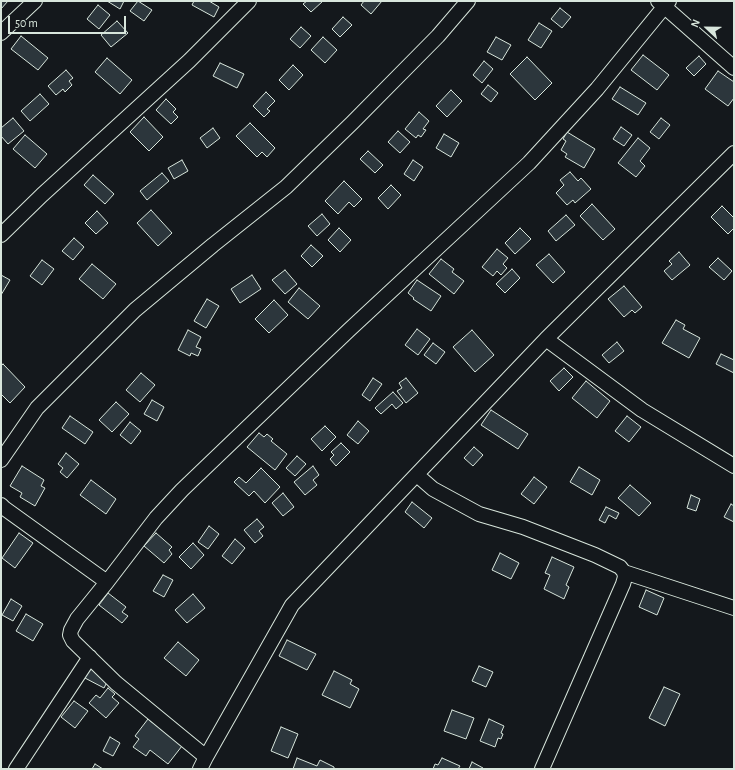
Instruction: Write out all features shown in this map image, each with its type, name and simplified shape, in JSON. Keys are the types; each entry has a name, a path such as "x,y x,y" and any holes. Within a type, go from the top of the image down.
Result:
{"street":[{"path":"1,33 35,1"},
{"path":"1,235 42,195 189,61 249,1"},
{"path":"1,460 37,408 135,310 213,244 286,187 438,36 468,1"},
{"path":"734,68 664,2 597,89 529,163 349,330 182,490 156,518 77,619 71,630 70,636 73,641 116,683 203,763 292,605 546,339 734,153"},
{"path":"546,339 642,410 734,466"},
{"path":"416,475 433,489 479,514 523,527 595,555 620,567 624,572 625,577 623,584 542,769"},
{"path":"1,505 107,582"},
{"path":"624,572 734,608"},
{"path":"16,769 90,657"}],"building":[{"path":"1,1 8,1 1,9"},
{"path":"107,1 124,1 120,9"},
{"path":"138,1 152,10 144,21 130,11"},
{"path":"194,1 209,1 219,7 214,17 192,5"},
{"path":"307,1 323,1 311,12 303,4"},
{"path":"364,1 382,1 371,14 361,5"},
{"path":"98,5 110,15 99,29 87,19"},
{"path":"560,8 571,17 562,28 551,19"},
{"path":"343,17 352,25 340,37 332,29"},
{"path":"117,21 128,33 111,47 101,35"},
{"path":"539,23 552,31 541,48 528,40"},
{"path":"301,27 311,36 300,48 290,39"},
{"path":"21,36 48,58 38,70 11,49"},
{"path":"323,37 337,50 325,63 311,50"},
{"path":"496,37 511,45 502,60 487,52"},
{"path":"643,55 669,75 657,90 631,70"},
{"path":"699,56 706,64 694,76 686,68"},
{"path":"527,57 552,83 535,100 510,74"},
{"path":"107,58 132,80 120,94 95,72"},
{"path":"484,61 493,69 482,83 473,75"},
{"path":"220,63 244,74 237,88 213,76"},
{"path":"293,65 303,75 289,90 279,80"},
{"path":"66,70 73,78 69,81 72,85 65,92 63,89 56,95 48,86"},
{"path":"718,71 734,82 734,98 728,106 705,89"},
{"path":"488,85 498,93 491,102 481,94"},
{"path":"620,87 646,103 638,115 612,99"},
{"path":"451,90 462,101 447,117 436,106"},
{"path":"266,92 275,101 267,109 270,111 264,117 253,106"},
{"path":"40,94 49,104 30,121 21,111"},
{"path":"166,99 176,109 173,112 178,117 171,124 156,110"},
{"path":"419,112 429,121 423,129 426,130 421,137 418,135 416,138 405,129"},
{"path":"144,117 163,137 149,151 130,132"},
{"path":"13,118 24,131 8,144 1,136 1,128"},
{"path":"661,118 670,125 659,139 650,132"},
{"path":"250,123 275,148 267,157 262,152 257,157 236,136"},
{"path":"621,127 632,135 624,146 613,139"},
{"path":"213,128 220,138 207,148 200,138"},
{"path":"398,131 410,142 400,153 388,142"},
{"path":"567,132 595,149 584,168 565,157 567,154 561,150 566,141 563,139"},
{"path":"444,134 459,143 451,157 436,148"},
{"path":"25,135 47,154 35,168 13,149"},
{"path":"638,138 650,148 640,161 645,166 636,177 618,163"},
{"path":"368,151 383,165 375,173 360,159"},
{"path":"182,160 188,171 174,179 168,168"},
{"path":"413,160 423,167 414,181 404,174"},
{"path":"570,172 578,181 581,178 591,189 575,203 573,200 567,205 556,193 564,185 560,180"},
{"path":"162,173 169,181 147,200 140,191"},
{"path":"93,175 114,194 105,204 84,185"},
{"path":"344,181 362,199 354,207 349,202 338,214 325,201"},
{"path":"391,185 401,195 388,209 378,198"},
{"path":"592,204 615,229 603,240 580,216"},
{"path":"722,206 734,218 734,228 728,234 711,217"},
{"path":"151,210 172,233 158,246 137,223"},
{"path":"97,211 108,223 96,234 85,223"},
{"path":"322,214 330,224 317,236 308,226"},
{"path":"566,215 575,225 556,241 548,231"},
{"path":"339,228 351,240 340,252 328,240"},
{"path":"520,228 531,239 515,254 505,243"},
{"path":"74,238 84,247 73,260 62,251"},
{"path":"311,245 323,256 312,267 301,256"},
{"path":"497,249 508,258 503,264 507,268 501,275 497,271 493,276 482,267"},
{"path":"679,252 690,265 672,280 664,271 672,264 669,261"},
{"path":"549,254 565,272 553,283 536,265"},
{"path":"718,258 732,271 724,280 709,267"},
{"path":"441,259 454,269 452,272 464,281 454,294 429,274"},
{"path":"42,260 54,269 42,285 30,276"},
{"path":"92,264 116,284 103,299 79,279"},
{"path":"512,269 520,278 505,293 496,284"},
{"path":"285,270 297,284 285,294 272,280"},
{"path":"1,275 10,280 1,295"},
{"path":"252,275 261,289 240,303 231,289"},
{"path":"417,280 441,296 431,311 413,299 414,298 408,293"},
{"path":"624,286 642,307 635,313 632,310 624,317 608,299"},
{"path":"299,288 320,306 308,319 288,302"},
{"path":"207,299 219,306 206,328 194,321"},
{"path":"274,300 288,315 269,333 255,319"},
{"path":"676,320 685,325 683,329 700,338 689,358 662,343"},
{"path":"417,329 430,339 418,355 405,345"},
{"path":"188,330 201,337 196,347 201,349 198,356 191,353 190,356 178,350"},
{"path":"472,330 494,355 475,372 453,347"},
{"path":"617,342 624,351 609,363 602,355"},
{"path":"433,343 445,352 436,364 424,355"},
{"path":"721,354 734,360 734,373 716,364"},
{"path":"3,364 25,387 10,403 1,394 1,366"},
{"path":"564,368 573,377 559,391 550,381"},
{"path":"141,373 155,385 140,402 126,390"},
{"path":"373,378 382,384 370,401 362,395"},
{"path":"406,378 418,393 406,403 397,391 402,388 399,383"},
{"path":"586,381 610,401 597,418 572,398"},
{"path":"393,392 403,403 396,409 392,404 381,414 375,408"},
{"path":"152,400 164,407 157,421 144,414"},
{"path":"116,402 129,414 112,432 99,420"},
{"path":"491,410 528,434 518,449 481,425"},
{"path":"70,416 93,432 85,444 62,428"},
{"path":"627,416 641,427 629,442 615,431"},
{"path":"358,421 369,431 358,444 347,435"},
{"path":"130,422 141,431 131,444 120,435"},
{"path":"325,426 336,437 322,451 311,439"},
{"path":"259,433 264,437 267,434 273,439 271,441 287,454 275,470 247,447"},
{"path":"341,443 350,452 336,466 330,459 334,455 331,452"},
{"path":"474,447 483,455 473,466 464,458"},
{"path":"66,453 79,464 67,478 60,472 63,468 58,464"},
{"path":"297,456 306,464 295,476 286,468"},
{"path":"22,466 44,480 41,486 45,488 35,506 20,497 22,493 10,486"},
{"path":"313,466 319,475 313,480 317,485 305,495 294,482"},
{"path":"579,467 600,480 592,495 570,482"},
{"path":"261,468 280,487 265,503 254,491 249,496 234,482 239,477 246,483"},
{"path":"534,477 547,487 534,504 521,494"},
{"path":"91,480 116,499 106,514 80,495"},
{"path":"630,485 651,503 639,516 618,498"},
{"path":"283,493 294,507 283,516 272,503"},
{"path":"691,495 700,499 696,511 687,508"},
{"path":"412,502 432,518 424,528 405,512"},
{"path":"731,504 734,506 734,522 724,517"},
{"path":"606,507 619,513 616,519 609,515 605,523 599,520"},
{"path":"257,519 264,527 259,531 263,536 255,543 244,530"},
{"path":"209,526 219,534 208,549 198,542"},
{"path":"19,533 33,543 15,568 2,558"},
{"path":"156,533 172,547 169,550 172,554 164,563 144,546"},
{"path":"235,539 245,548 232,564 222,556"},
{"path":"193,543 204,555 191,569 179,557"},
{"path":"500,553 519,563 511,579 492,570"},
{"path":"552,557 574,567 566,585 569,587 564,599 544,589 550,575 545,573"},
{"path":"163,575 173,580 164,597 153,591"},
{"path":"646,590 664,598 657,615 639,607"},
{"path":"108,593 126,607 122,612 128,616 122,623 99,605"},
{"path":"193,594 205,608 187,623 175,610"},
{"path":"11,599 22,606 13,621 2,615"},
{"path":"26,614 43,624 33,641 16,631"},
{"path":"287,640 316,654 307,670 279,656"},
{"path":"178,642 199,660 186,676 164,658"},
{"path":"90,665 96,668 94,672 108,680 104,688 83,677"},
{"path":"479,666 493,672 486,687 472,681"},
{"path":"334,671 352,680 350,684 359,689 350,708 322,695"},
{"path":"664,687 680,694 665,726 649,718"},
{"path":"108,688 115,694 112,697 119,703 106,718 89,703 96,695 100,698"},
{"path":"74,701 88,711 75,728 61,717"},
{"path":"452,710 474,718 466,739 444,731"},
{"path":"148,719 182,746 168,764 150,750 146,756 133,747 139,739 135,736"},
{"path":"489,719 504,726 501,733 503,734 501,739 498,738 495,747 480,741"},
{"path":"281,727 298,734 288,758 271,751"},
{"path":"110,737 120,743 113,756 103,751"},
{"path":"297,758 317,766 320,760 334,767 334,769 293,769"},
{"path":"442,758 460,766 458,769 433,769 435,764 438,765"},
{"path":"472,762 483,768 469,769"},
{"path":"95,764 103,769 92,769"}]}
